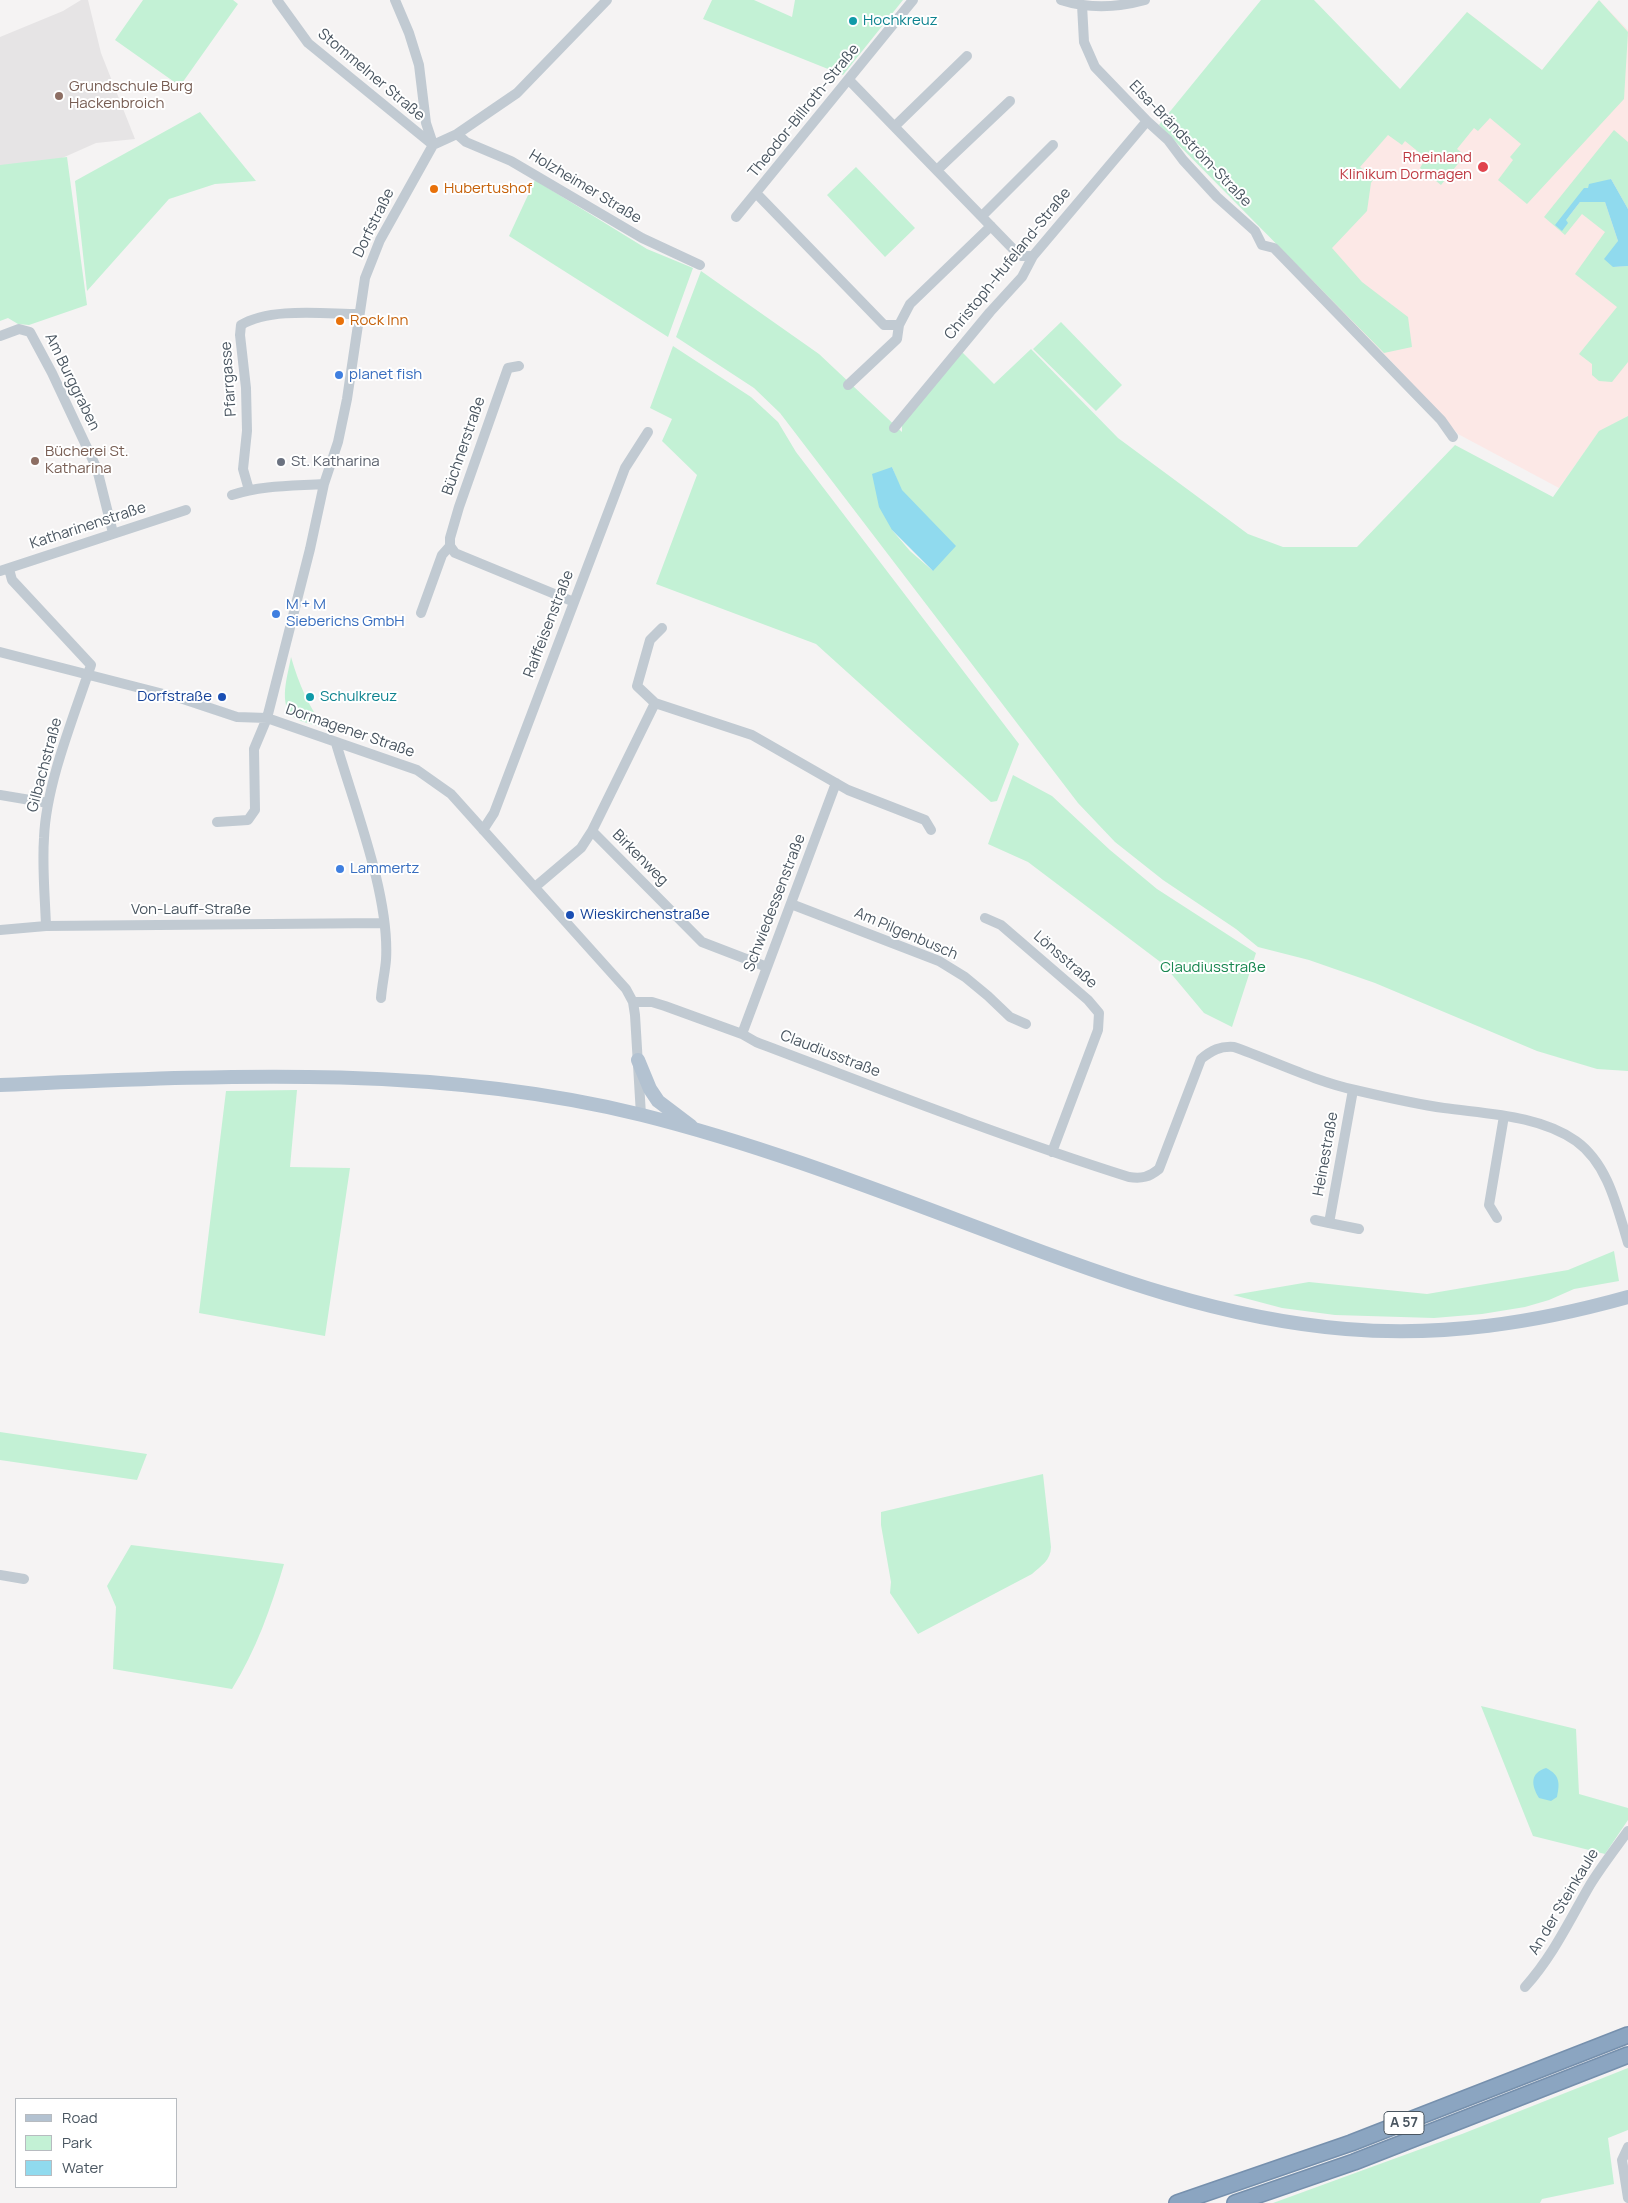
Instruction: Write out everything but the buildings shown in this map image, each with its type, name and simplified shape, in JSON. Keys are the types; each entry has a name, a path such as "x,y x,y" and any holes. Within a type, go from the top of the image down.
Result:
{"highway":[{"name":"A 57","path":"1177,2203 1360,2140 1628,2035"},
{"name":"A 57","path":"1235,2203 1372,2155 1628,2055"}],"main road":[{"path":"638,1060 650,1089 658,1101 697,1131"},
{"path":"0,1085 211,1078 368,1078 467,1085 526,1093 641,1115 697,1131 855,1182 1135,1285 1186,1300 1261,1318 1348,1329 1437,1331 1525,1322 1628,1298"}],"street":[{"name":"Stommelner Straße","path":"277,0 308,43 433,145"},
{"path":"395,0 409,33 419,65 426,123 433,145 457,134 517,93 607,0"},
{"name":"Theodor-Billroth-Straße","path":"736,217 850,80 913,0"},
{"path":"1061,0 1082,5 1109,7 1144,0"},
{"name":"Elsa-Brändström-Straße","path":"1082,5 1084,42 1095,67 1147,122 1168,140 1183,160 1217,197 1255,231 1262,245 1274,248 1441,420 1453,437"},
{"path":"895,126 967,56"},
{"path":"850,80 1016,252 1022,256 1034,256"},
{"path":"937,170 1010,101"},
{"name":"Christoph-Hufeland-Straße","path":"894,428 1022,277 1034,256 1147,122"},
{"name":"Holzheimer Straße","path":"457,134 466,142 511,161 642,238 700,265"},
{"name":"Dorfstraße","path":"217,822 248,820 253,815 254,748 267,718 310,549 324,484 338,442 347,399 364,278 380,240 433,145"},
{"path":"982,216 1053,146"},
{"path":"756,194 884,325 899,325"},
{"path":"848,385 897,339 899,325 910,304 991,226"},
{"name":"Pfarrgasse","path":"249,490 243,469 247,431 246,388 240,335 241,325 251,319 299,313 359,314"},
{"name":"Am Burggraben","path":"0,336 19,329 30,332 98,469 113,533"},
{"name":"Büchnerstraße","path":"421,613 442,555 450,546 450,538 461,499 508,368 520,366"},
{"name":"Raiffeisenstraße","path":"483,830 494,813 625,468 648,432"},
{"path":"232,495 249,490 282,486 324,484"},
{"name":"Katharinenstraße","path":"4,570 186,510"},
{"path":"450,546 455,553 574,602"},
{"path":"4,570 91,665 88,674"},
{"path":"662,628 650,640 636,686 655,703 752,734 848,790 925,820 931,830"},
{"name":"Dormagener Straße","path":"0,652 183,699 237,717 267,718 417,770 451,794 619,980 633,1002 641,1115"},
{"name":"Gilbachstraße","path":"46,926 44,838 48,803 64,744 88,674"},
{"path":"535,887 581,848 592,831 655,703"},
{"path":"336,743 378,889 386,958 380,998"},
{"name":"Schwiedessenstraße","path":"742,1034 836,783"},
{"path":"0,795 48,803"},
{"name":"Birkenweg","path":"592,831 702,942 767,967"},
{"name":"Am Pilgenbusch","path":"791,904 939,961 976,986 1010,1017 1026,1024"},
{"name":"Lönsstraße","path":"985,918 1001,925 1088,1000 1099,1013 1098,1030 1052,1152"},
{"name":"Von-Lauff-Straße","path":"0,930 46,926 383,923"},
{"name":"Claudiusstraße","path":"633,1002 652,1002 742,1034 765,1046 1052,1152 1129,1177 1141,1178 1150,1176 1159,1169 1201,1059 1212,1050 1222,1046 1234,1047 1320,1080 1353,1090 1442,1108 1530,1121 1556,1130 1576,1141 1595,1160 1607,1180 1628,1243"},
{"name":"Heinestraße","path":"1329,1223 1353,1090"},
{"path":"1497,1218 1489,1205 1504,1116"},
{"path":"1315,1220 1360,1229"},
{"path":"0,1575 24,1579"},
{"name":"An der Steinkaule","path":"1525,1986 1542,1967 1564,1933 1590,1885 1628,1831"},
{"path":"1628,2147 1622,2160 1628,2198"}],"shaded area":[{"name":"Grundschule Burg Hackenbroich","path":"81,0 88,0 101,53 135,139 96,143 60,159 0,173 0,37 63,11"},
{"name":"Rheinland Klinikum Dormagen","path":"1599,0 1628,30 1628,416 1599,432 1559,488 1458,434 1392,362 1276,244 1467,12 1542,70"}],"green space":[{"path":"143,0 233,0 238,4 180,86 115,40"},
{"path":"712,0 754,0 792,17 795,0 903,0 843,75 703,19"},
{"path":"1261,0 1314,0 1400,89 1467,12 1542,70 1599,0 1628,32 1624,99 1527,204 1498,180 1513,160 1510,157 1521,144 1490,118 1478,131 1474,128 1457,149 1465,155 1441,185 1420,168 1426,158 1405,141 1402,145 1388,135 1360,167 1374,178 1371,183 1367,211 1332,248 1362,282 1408,317 1412,347 1384,353 1159,125"},
{"path":"200,112 256,181 215,184 169,199 87,291 75,181"},
{"path":"1614,130 1628,142 1628,209 1611,179 1589,187 1566,220 1580,202 1605,202 1618,241 1613,267 1628,266 1628,362 1612,382 1599,381 1592,375 1592,364 1579,354 1617,307 1575,274 1605,232 1582,214 1565,235 1544,217"},
{"path":"67,157 87,305 29,325 18,324 8,318 0,321 0,165"},
{"path":"856,167 915,228 885,257 827,195"},
{"path":"535,180 647,249 693,268 668,337 509,236"},
{"path":"701,271 819,354 902,432 902,423 961,351 994,384 1031,349 1118,438 1248,534 1283,547 1357,547 1455,445 1553,497 1599,431 1628,416 1628,1071 1597,1069 1537,1051 1375,983 1309,960 1258,947 1236,929 1163,880 1115,842 1078,803 780,413 754,388 676,337","holes":["892,467 933,571 910,551 892,530"]},
{"path":"1061,322 1122,385 1096,411 1033,349"},
{"path":"673,346 751,397 778,422 796,452 1019,744 997,801 991,802 816,644 656,584 697,475 662,441 672,419 650,408"},
{"path":"291,657 305,694 325,728 298,720 290,713 286,706 285,690"},
{"name":"Claudiusstraße","path":"1013,775 1052,796 1110,850 1157,889 1256,953 1232,1027 1204,1013 1163,964 1028,862 988,844"},
{"path":"297,1090 290,1167 350,1168 325,1336 199,1313 226,1091"},
{"path":"1614,1251 1619,1281 1574,1289 1549,1300 1525,1307 1482,1314 1434,1318 1335,1315 1282,1308 1233,1295 1309,1282 1427,1294 1568,1270"},
{"path":"0,1432 147,1454 137,1480 0,1460"},
{"path":"1043,1474 1051,1547 1051,1552 1045,1562 1032,1574 918,1634 890,1593 891,1582 881,1525 881,1512"},
{"path":"131,1545 284,1564 262,1628 232,1689 113,1669 116,1607 107,1586"},
{"path":"1481,1706 1576,1729 1579,1794 1628,1808 1628,1820 1605,1854 1533,1836"},
{"path":"1628,2068 1628,2130 1608,2138 1614,2184 1542,2199 1540,2203 1273,2203 1462,2134"}],"water":[{"path":"1611,179 1628,209 1628,266 1613,267 1604,259 1618,241 1605,202 1580,202 1566,220 1568,223 1562,231 1555,225 1584,188 1588,188 1589,184"},
{"path":"892,467 902,490 956,546 933,571 892,530 879,507 872,474"},
{"path":"1546,1768 1554,1774 1559,1784 1557,1797 1551,1801 1539,1798 1533,1784 1537,1773"}],"place":[{"name":"Hochkreuz","path":"853,21"},
{"name":"Grundschule Burg Hackenbroich","path":"59,96"},
{"name":"Rheinland Klinikum Dormagen","path":"1483,167"},
{"name":"Hubertushof","path":"434,189"},
{"name":"Rock Inn","path":"340,321"},
{"name":"planet fish","path":"339,375"},
{"name":"Bücherei St. Katharina","path":"35,461"},
{"name":"St. Katharina","path":"281,462"},
{"name":"M + M Sieberichs GmbH","path":"276,614"},
{"name":"Dorfstraße","path":"222,697"},
{"name":"Schulkreuz","path":"310,697"},
{"name":"Lammertz","path":"340,869"},
{"name":"Wieskirchenstraße","path":"570,915"}]}
